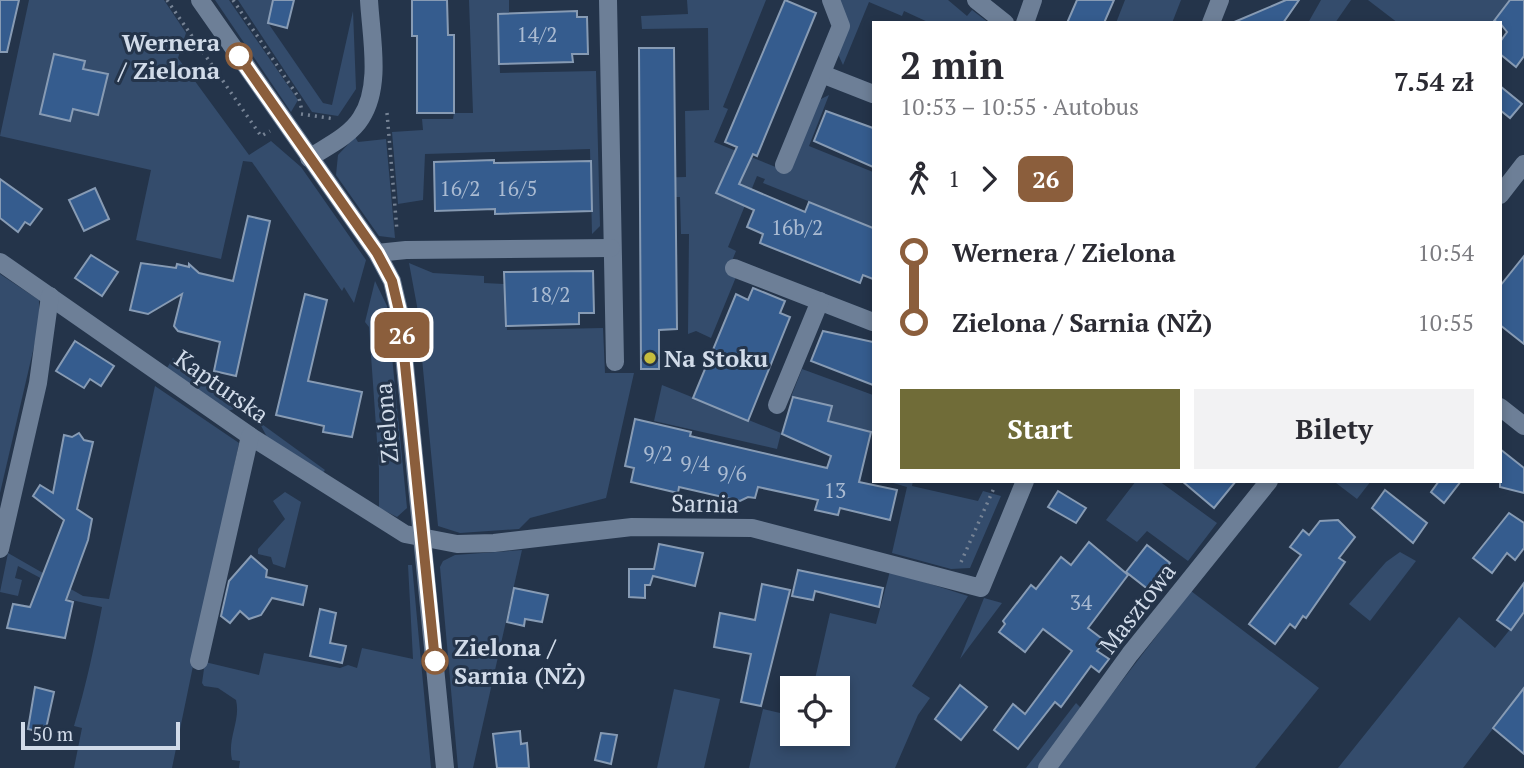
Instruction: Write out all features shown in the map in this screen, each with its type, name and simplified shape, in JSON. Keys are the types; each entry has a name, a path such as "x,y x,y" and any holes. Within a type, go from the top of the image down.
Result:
{"street":[{"name":"Zielona","path":"200,0 377,253 392,281 400,315 445,768"},
{"path":"309,158 349,131 360,119 369,101 373,74 369,0"},
{"path":"608,0 615,362"},
{"path":"784,165 841,26 831,0"},
{"path":"976,0 1002,21"},
{"path":"1026,21 1033,0"},
{"path":"1212,21 1220,0"},
{"path":"822,74 872,94"},
{"path":"1502,192 1524,164"},
{"path":"377,253 406,250 611,248"},
{"name":"Kapturska","path":"0,262 250,436 386,524 421,539"},
{"path":"734,268 872,322"},
{"path":"0,549 38,383 50,296"},
{"path":"777,405 820,301"},
{"path":"1502,409 1524,426"},
{"path":"199,661 250,436"},
{"name":"Sarnia","path":"421,539 457,544 494,543 632,527 752,528 981,588 1024,483"},
{"name":"Masztowa","path":"1047,768 1130,654 1267,483"}],"path":[{"path":"167,0 261,136 303,113 338,119 346,115"},
{"path":"233,0 299,98 303,113"},
{"path":"953,580 994,488"}],"shaded area":[{"path":"29,0 164,0 186,33 178,58 249,155 271,141 301,167 366,260 354,303 344,287 342,291 252,162 243,161 221,259 136,240 151,170 0,136"},
{"path":"215,0 229,0 298,100 291,112"},
{"path":"238,0 273,0 268,23 323,103 332,105 353,11 356,89 338,116 312,112"},
{"path":"469,0 509,0 509,14 498,15 500,73 596,71 600,226 592,234 590,149 425,154 423,200 398,204 392,132 423,130 422,119 453,119 454,113 473,113"},
{"path":"687,0 766,0 723,107 728,109 714,142 788,172 817,101 829,95 809,146 872,172 872,227 763,183 765,179 757,176 728,247 736,251 727,273 736,277 711,338 696,331 688,334 689,234 681,234 680,197 644,197 644,178 686,177 685,111 709,110 708,28 642,29 641,16 688,14"},
{"path":"839,0 948,0 967,16 972,10 986,21 926,21 904,11 902,16 869,2 843,65 837,52 849,24"},
{"path":"1125,0 1181,0 1173,21 1117,21"},
{"path":"1321,0 1351,0 1336,21 1309,21"},
{"path":"1368,0 1512,0 1495,21 1395,21"},
{"path":"355,137 358,142 386,139 395,238 379,236 336,175 338,155"},
{"path":"409,263 433,273 484,276 484,283 504,284 507,330 603,328 605,373 634,373 606,498 530,518 519,529 460,533 438,526 417,306"},
{"path":"0,274 39,300 39,325 0,493"},
{"path":"375,281 387,306 407,508 397,517 379,508 379,469 369,327 365,322"},
{"path":"173,358 240,407 228,411 167,368"},
{"path":"802,369 872,395 872,432 828,421 832,406 791,397"},
{"path":"662,385 781,433 777,449 654,421"},
{"path":"155,386 239,443 172,768 74,768 82,728 74,726 102,607 59,597 61,589 18,566 15,578 22,580 18,596 0,592 8,553 83,596 109,599"},
{"path":"259,422 325,470 322,474 267,437"},
{"path":"893,483 913,483 912,486 978,501 983,491 1001,496 970,568 951,569 892,553 907,487"},
{"path":"1134,483 1162,483 1217,523 1188,561 1147,531 1137,542 1106,520"},
{"path":"1336,483 1369,483 1357,499"},
{"path":"285,492 301,502 285,568 273,564 271,557 258,554 258,549 285,519 273,501"},
{"path":"522,550 473,768 458,768 440,567 443,561 455,555"},
{"path":"1400,552 1416,561 1370,621 1349,604 1386,562"},
{"path":"408,565 412,565 431,768 239,768 240,761 232,760 231,752 237,715 236,700 218,688 204,686 202,683 205,662 259,675 264,653 340,668 348,665 357,668 362,648 413,659"},
{"path":"890,571 968,596 912,686 930,698 918,715 895,768 749,768 763,709 780,713 780,746 850,746 850,676 816,676 830,613 876,624"},
{"path":"1191,591 1319,688 1255,768 1055,768"},
{"path":"984,598 1002,603 960,659"},
{"path":"1524,612 1524,688 1463,768 1338,768 1459,617 1495,648"},
{"path":"674,689 720,699 704,768 657,768"},
{"path":"1076,703 1082,709 1041,768 1026,768"}],"building":[{"path":"0,0 19,0 7,52 0,52"},
{"path":"273,0 294,0 287,28 268,23"},
{"path":"412,0 447,0 448,35 454,35 454,113 417,113 417,36 412,36"},
{"path":"785,0 816,13 757,156 753,154 739,184 805,212 809,202 872,228 872,279 863,275 860,283 760,243 763,234 747,227 754,210 716,193 737,147 725,142"},
{"path":"1077,0 1114,0 1105,21 1068,21"},
{"path":"1286,0 1299,0 1284,21 1237,21"},
{"path":"1510,0 1524,0 1524,56 1516,67 1502,56 1502,39 1507,32 1502,21 1494,21"},
{"path":"577,11 577,17 587,17 588,54 572,54 573,62 499,64 498,14"},
{"path":"639,48 674,48 677,329 659,330 659,369 641,369"},
{"path":"54,54 85,61 83,69 108,74 98,115 73,109 70,121 40,114"},
{"path":"1502,88 1522,104 1510,118 1502,112"},
{"path":"826,111 872,128 872,167 814,141"},
{"path":"494,160 494,163 591,161 592,211 495,214 495,209 435,211 434,162"},
{"path":"0,179 42,209 30,225 25,222 18,232 0,218"},
{"path":"95,188 109,219 84,231 69,200"},
{"path":"248,216 270,221 236,376 214,371 220,342 178,331 174,326 182,294 148,314 130,310 141,263 176,268 177,264 189,267 189,264 199,273 233,281"},
{"path":"91,255 118,272 102,296 75,278"},
{"path":"1524,256 1524,344 1502,327 1502,284"},
{"path":"593,271 594,313 579,313 579,324 506,326 504,272"},
{"path":"753,288 785,301 780,313 790,317 748,421 693,398 736,294 748,300"},
{"path":"305,294 327,300 308,381 362,392 352,437 323,432 324,426 276,415"},
{"path":"823,331 872,342 872,385 811,361"},
{"path":"75,341 114,366 101,386 90,379 84,388 56,371"},
{"path":"793,397 832,406 828,421 871,432 859,482 897,490 890,520 840,508 838,515 815,510 818,500 758,487 755,498 748,497 740,501 679,487 678,493 631,482 634,468 625,466 635,419 691,432 690,436 827,468 831,456 782,434"},
{"path":"79,433 84,440 93,442 77,509 92,519 88,540 66,600 73,602 65,638 7,628 13,604 30,607 64,520 33,496 40,485 53,493 64,435 72,437"},
{"path":"1502,451 1524,468 1524,493 1500,487"},
{"path":"1184,483 1234,483 1214,508"},
{"path":"1438,483 1459,483 1444,503 1431,492"},
{"path":"1385,490 1427,523 1413,543 1372,508"},
{"path":"1058,491 1086,508 1076,523 1048,507"},
{"path":"1509,513 1524,523 1524,548 1515,560 1507,553 1492,573 1473,558"},
{"path":"1338,520 1355,537 1339,558 1345,562 1306,618 1303,616 1295,628 1290,624 1275,644 1249,624 1301,555 1290,547 1303,530 1309,535 1320,521"},
{"path":"1089,542 1128,575 1088,628 1105,641 1097,651 1109,659 1099,672 1091,666 1061,707 1055,702 1018,749 994,730 1013,704 1025,714 1072,651 1043,629 1025,652 999,632 1005,624 1003,621 1031,585 1036,589 1061,557 1071,565"},
{"path":"659,544 703,553 695,586 653,576 650,585 645,585 645,598 629,597 629,569 654,569"},
{"path":"1147,545 1170,563 1149,590 1126,572"},
{"path":"251,556 267,570 266,577 307,586 303,605 272,598 261,615 249,619 240,611 230,623 221,616 229,581"},
{"path":"798,570 883,588 879,607 815,591 813,600 792,596"},
{"path":"1524,583 1524,612 1511,630 1497,620"},
{"path":"762,584 790,590 761,706 741,702 751,654 714,647 720,613 755,620"},
{"path":"514,588 548,595 542,622 525,619 524,626 507,622"},
{"path":"320,609 336,613 330,643 346,646 342,663 310,656"},
{"path":"960,685 987,707 961,740 935,719"},
{"path":"35,687 54,692 45,733 28,729"},
{"path":"1524,688 1524,754 1493,728"},
{"path":"520,731 521,744 527,743 529,768 497,768 493,734"},
{"path":"601,733 617,735 611,764 595,760"}],"bus line":[{"name":"26","path":"239,56 377,253 392,281 400,315 435,661"}],"place":[{"name":"Wernera / Zielona","path":"239,56"},
{"name":"Na Stoku","path":"650,358"},
{"name":"Zielona / Sarnia (NŻ)","path":"435,661"}]}
